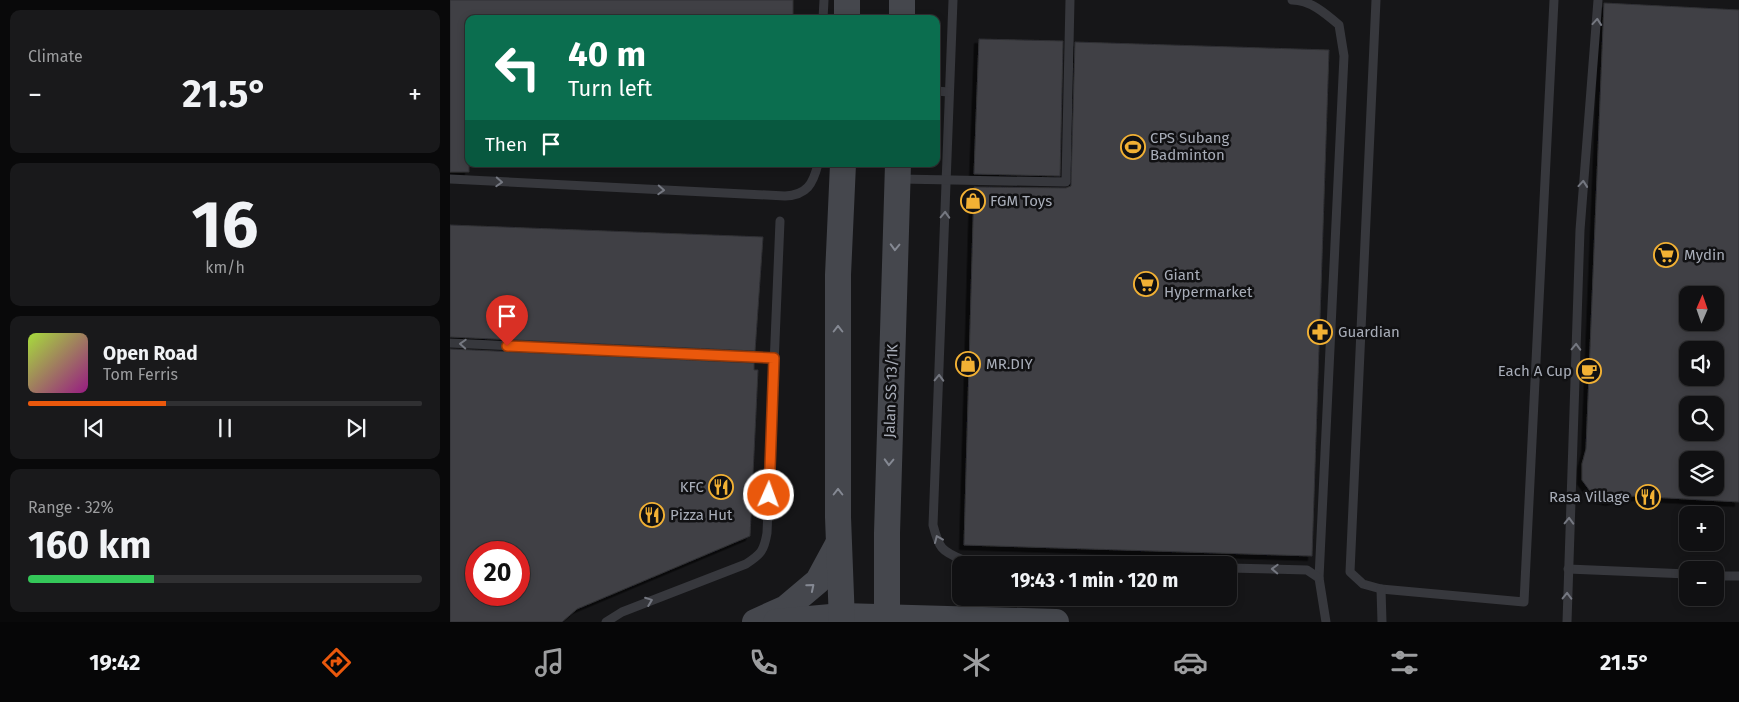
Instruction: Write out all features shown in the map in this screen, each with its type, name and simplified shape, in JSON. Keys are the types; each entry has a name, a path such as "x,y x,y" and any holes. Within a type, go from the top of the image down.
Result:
{"street":[{"path":"847,0 847,15"},
{"path":"902,0 902,15"},
{"path":"842,619 839,541 838,275 843,167"},
{"name":"Jalan SS 13/1K","path":"887,620 887,533 898,171"},
{"path":"755,622 786,608 818,581 839,541"},
{"path":"776,622 842,619 1056,622"}],"lane":[{"path":"823,15 824,0"},
{"path":"953,0 933,524 937,539 945,552 954,556"},
{"path":"898,171 946,180 1066,182 1070,0"},
{"path":"1292,0 1300,0 1322,11 1339,25 1344,56 1319,578 1326,622"},
{"path":"1376,0 1350,572 1363,584 1381,590 1524,602 1554,0"},
{"path":"1567,622 1580,230 1598,0"},
{"path":"940,91 949,92"},
{"path":"450,180 797,196 807,188 814,178 817,167"},
{"path":"606,622 622,612 746,564 760,556 765,547 780,221"},
{"path":"450,343 774,358"},
{"path":"1237,568 1307,570 1319,578"},
{"path":"1568,569 1679,574"},
{"path":"1724,576 1739,576"},
{"path":"1381,590 1382,622"}],"building":[{"path":"450,0 793,0 793,15 465,15 465,167 469,167 469,172 450,172"},
{"name":"Mydin","path":"1604,3 1739,10 1739,502 1633,496 1610,501 1601,499 1590,491 1582,480 1582,464 1586,449"},
{"path":"979,39 1063,41 1060,176 974,174"},
{"name":"Giant Hypermarket","path":"1075,42 1329,50 1312,556 964,545 974,187 1066,188 1071,186"},
{"path":"450,225 763,237 755,351 450,337"},
{"path":"450,349 754,363 754,370 758,370 750,536 577,609 562,622 450,622"}],"place":[{"name":"CPS Subang Badminton","path":"1133,147"},
{"name":"FGM Toys","path":"973,201"},
{"name":"Mydin","path":"1666,255"},
{"name":"Giant Hypermarket","path":"1146,284"},
{"name":"Guardian","path":"1320,332"},
{"name":"MR.DIY","path":"968,364"},
{"name":"Each A Cup","path":"1589,371"},
{"name":"KFC","path":"721,487"},
{"name":"Rasa Village","path":"1648,497"},
{"name":"Pizza Hut","path":"652,515"}],"route":[{"path":"507,346 774,358 769,495"}]}
